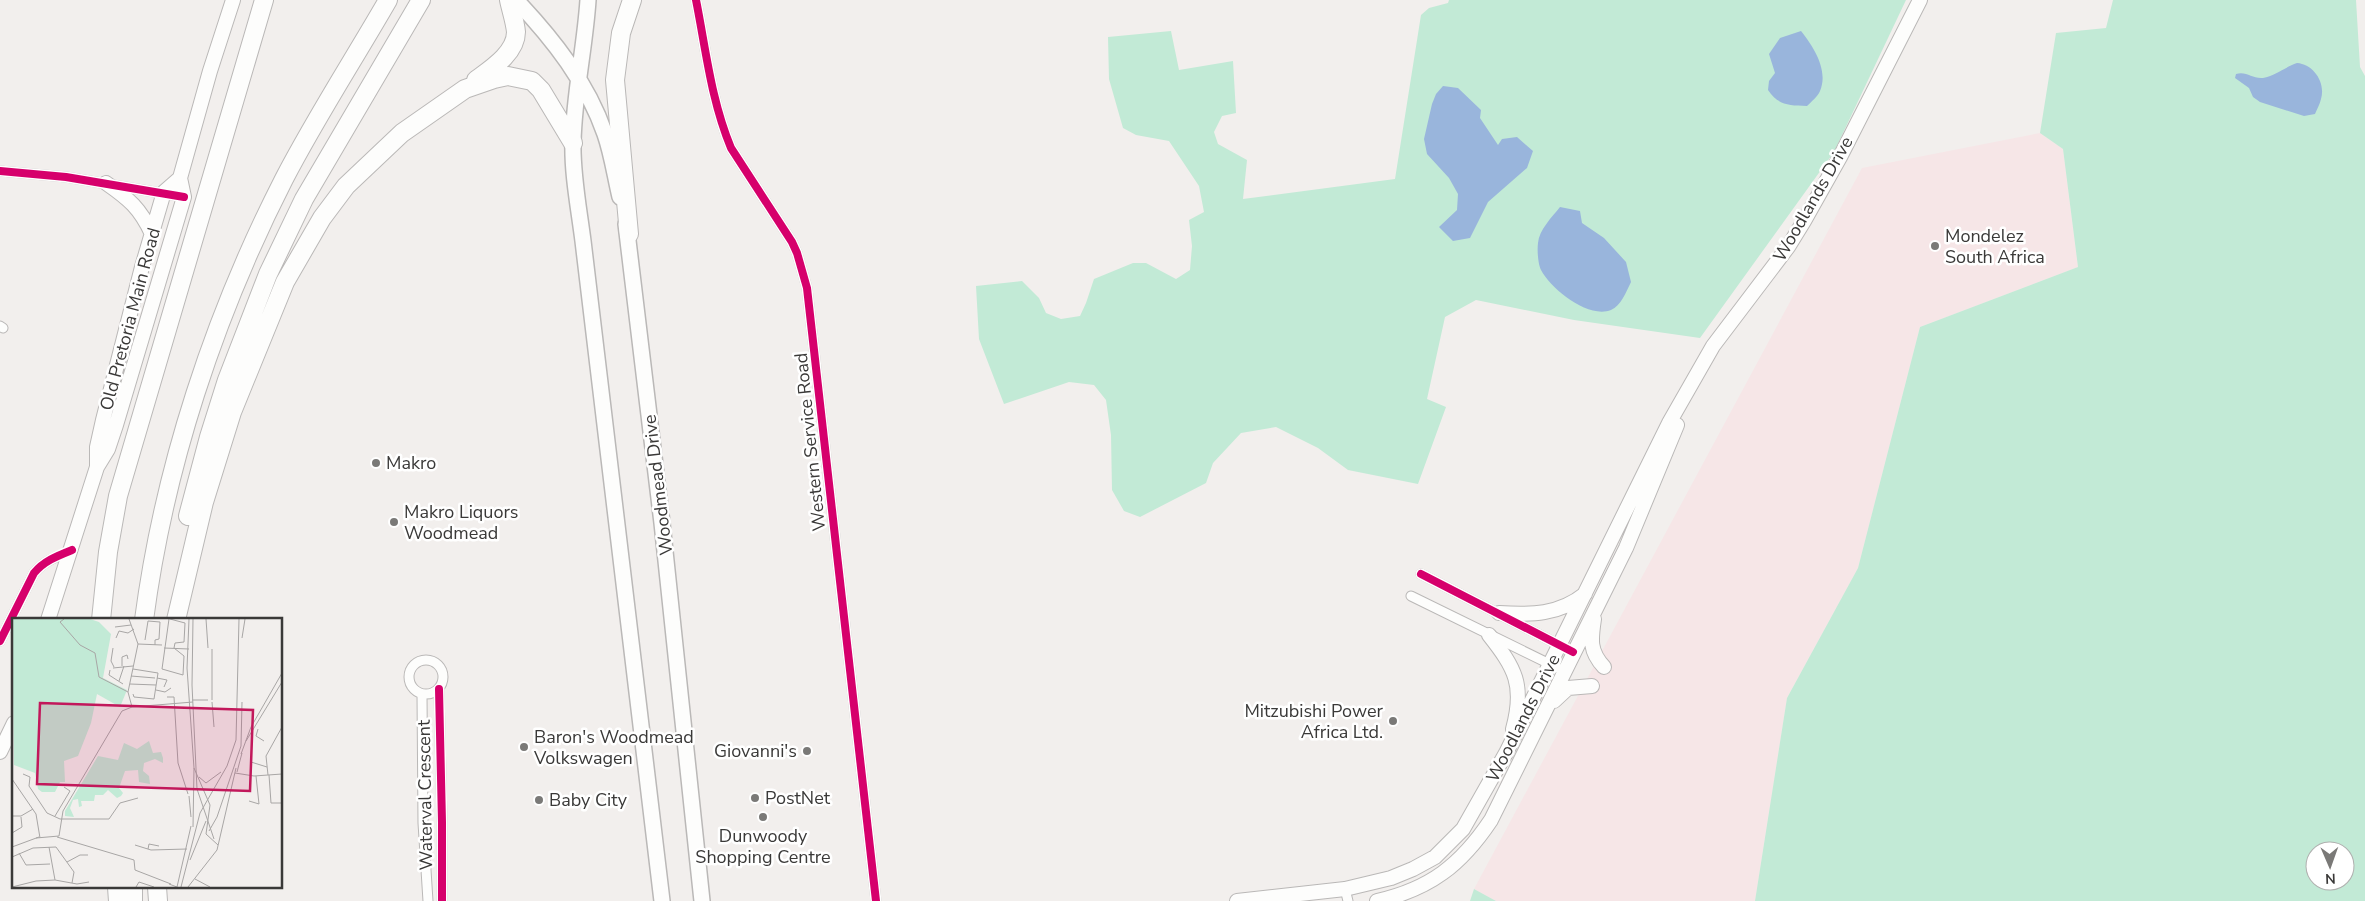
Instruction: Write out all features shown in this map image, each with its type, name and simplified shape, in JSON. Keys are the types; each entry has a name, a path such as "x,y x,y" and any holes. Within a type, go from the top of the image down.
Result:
{"highway":[{"path":"101,618 108,552 118,496 264,0"},
{"path":"144,618 152,560 185,425 245,260 284,178 388,0"},
{"path":"171,618 188,519 209,437 227,380 268,274 304,199 421,0"},
{"path":"176,618 204,502 232,412 285,282 322,218 346,186 402,133 465,89 493,67 512,47 516,30 509,0"},
{"path":"629,234 615,80 621,33 632,0"},
{"path":"465,89 508,76 532,81 540,90 573,143"},
{"path":"117,888 118,901"},
{"path":"133,888 133,901"},
{"path":"157,888 158,901"}],"main road":[{"name":"Old Pretoria Main Road","path":"49,618 97,468 108,450 184,197 180,178 210,71 233,0"},
{"name":"Woodmead Drive","path":"516,0 546,31 578,77 604,134 629,234 695,820 702,901"},
{"path":"588,0 586,30 578,77 573,143 582,242 662,901"},
{"name":"Woodlands Drive","path":"1237,901 1346,895 1413,869 1445,848 1463,829 1506,753 1587,593 1669,423 1691,388 1713,346 1788,247 1804,221 1840,157 1920,0"},
{"path":"164,192 180,178"},
{"path":"106,183 134,203 141,212 152,234"},
{"name":"Old Pretoria Main Road","path":"97,468 97,447 103,420 164,192"},
{"name":"Woodlands Drive","path":"1377,901 1407,893 1448,871 1463,858 1491,820 1626,548 1654,484 1691,388"},
{"path":"1499,613 1528,615 1547,613 1575,602 1587,593"},
{"path":"1596,606 1592,648 1595,657 1604,667"},
{"path":"1489,635 1510,664 1519,689 1516,718 1506,753"},
{"path":"1547,709 1568,688 1592,686"},
{"path":"0,752 12,727"},
{"path":"695,820 710,901"},
{"path":"653,901 654,840"}],"street":[{"name":"Western Service Road","path":"697,1 713,93 724,131 731,148 792,242 797,252 807,288 876,901"},
{"path":"0,171 66,176 184,197"},
{"path":"0,641 34,573 40,565 72,550"},
{"path":"1421,574 1573,652"},
{"path":"1411,596 1564,671"},
{"path":"421,660 433,661 442,669 443,682 438,689 428,694 422,694 413,688 409,679 412,667 421,660"},
{"name":"Waterval Crescent","path":"438,689 442,901"},
{"name":"Waterval Crescent","path":"422,694 423,823 428,901"}],"shaded area":[{"path":"2040,133 2063,149 2078,267 1920,327 1858,568 1787,698 1755,901 1496,901 1474,889 1862,168"}],"green space":[{"path":"1449,0 1906,0 1834,152 1700,338 1574,320 1476,300 1445,317 1427,399 1446,407 1418,484 1348,470 1318,448 1276,427 1241,433 1213,463 1206,483 1140,517 1124,511 1112,490 1111,435 1106,400 1094,385 1069,382 1004,404 979,339 976,286 1022,281 1039,298 1046,313 1061,319 1080,316 1094,279 1133,263 1146,263 1176,279 1190,270 1192,246 1189,220 1204,212 1199,186 1169,141 1136,135 1123,128 1109,79 1108,37 1171,31 1179,70 1233,61 1236,113 1222,116 1214,132 1218,144 1247,160 1243,199 1395,179 1421,15 1429,8 1448,3"},
{"path":"2113,0 2356,0 2360,67 2365,76 2365,901 1755,901 1787,698 1858,568 1920,327 2078,267 2063,149 2040,133 2056,33 2106,28"},
{"path":"1474,889 1496,901 1470,901"}],"water":[{"path":"1801,31 1815,51 1823,75 1820,91 1807,106 1790,105 1780,102 1768,90 1769,81 1775,73 1769,54 1780,38"},
{"path":"2297,63 2313,70 2320,80 2322,93 2315,114 2304,116 2260,102 2253,97 2249,88 2235,78 2236,74 2240,73 2263,78"},
{"path":"1443,86 1458,88 1481,110 1480,118 1498,145 1502,139 1517,137 1533,151 1527,168 1488,202 1470,238 1453,241 1439,227 1457,210 1458,194 1449,178 1427,154 1424,139 1432,104 1436,94"},
{"path":"1560,207 1580,211 1582,223 1604,238 1626,262 1631,282 1615,308 1602,312 1581,306 1553,286 1541,270 1538,253 1539,238 1546,224"}],"cycle path":[{"path":"696,0 718,112 724,130 731,148 792,242 807,288 876,901"},
{"path":"0,171 66,177 184,197"},
{"path":"0,641 34,573 46,562 72,550"},
{"path":"1421,574 1573,652"},
{"path":"439,689 442,901"}],"place":[{"name":"Mondelez South Africa","path":"1935,246"},
{"name":"Makro","path":"376,463"},
{"name":"Makro Liquors Woodmead","path":"394,522"},
{"name":"Mitzubishi Power Africa Ltd.","path":"1393,721"},
{"name":"Baron's Woodmead Volkswagen","path":"524,747"},
{"name":"Giovanni's","path":"807,751"},
{"name":"PostNet","path":"755,798"},
{"name":"Baby City","path":"539,800"},
{"name":"Dunwoody Shopping Centre","path":"763,817"}]}
